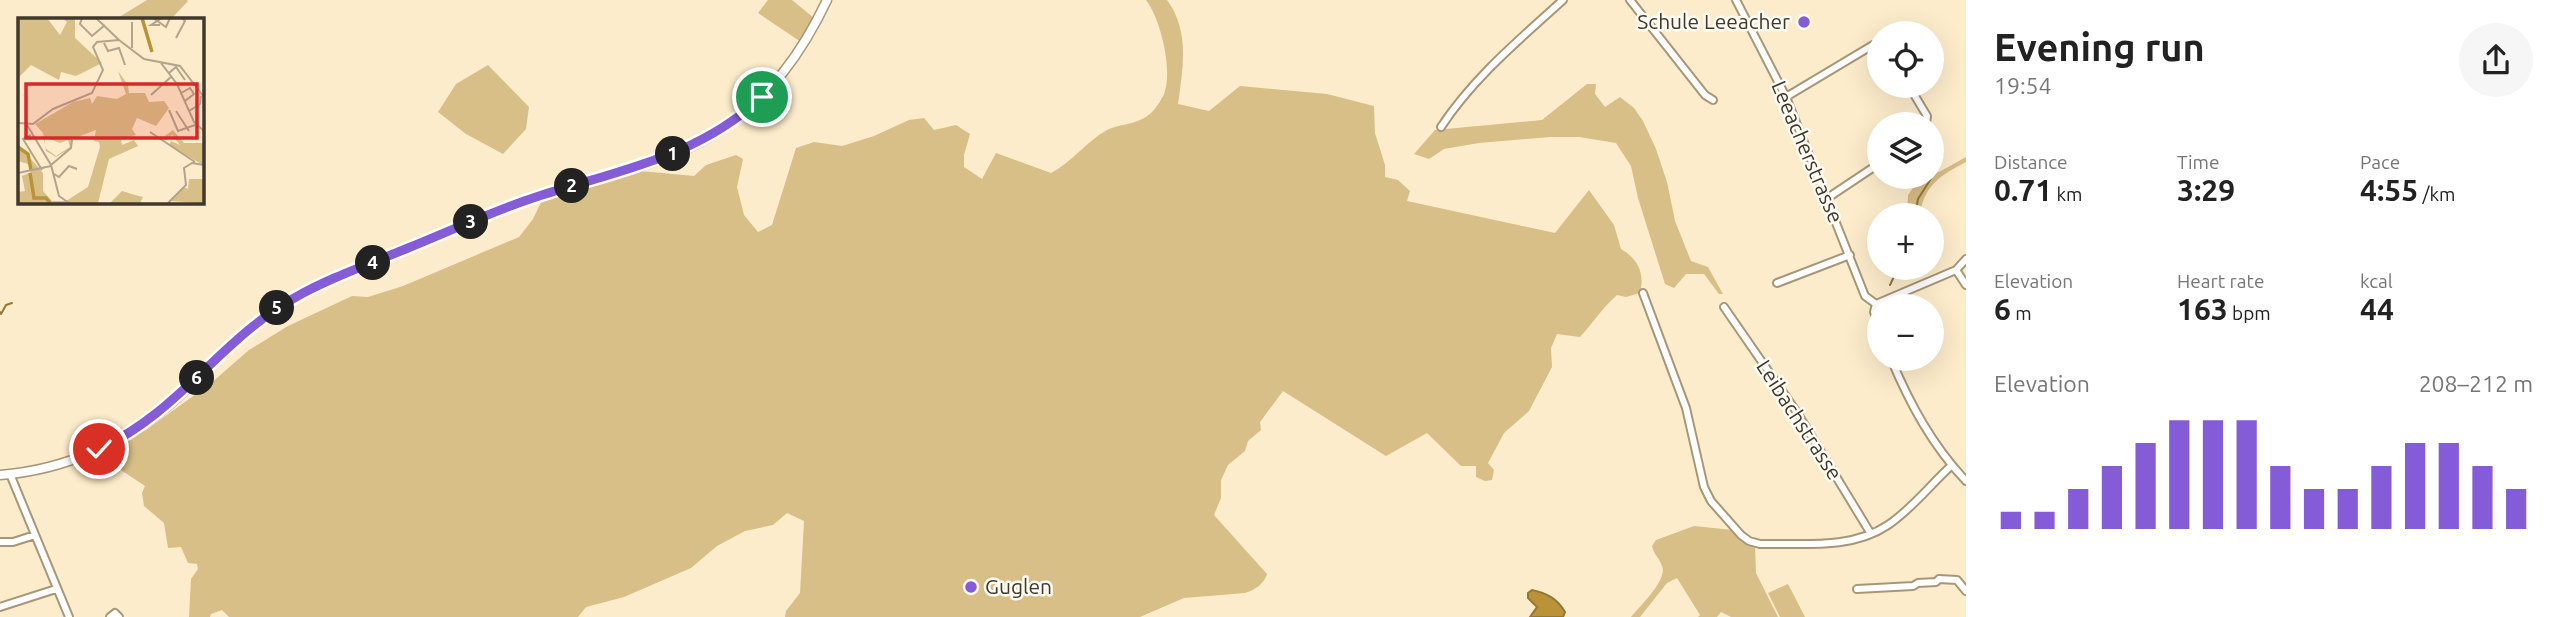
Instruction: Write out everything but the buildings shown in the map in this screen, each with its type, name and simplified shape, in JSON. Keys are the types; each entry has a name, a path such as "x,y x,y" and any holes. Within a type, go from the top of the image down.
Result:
{"main road":[{"path":"0,475 71,460 115,442 176,399 238,337 279,307 315,287 510,206 654,161 703,141 746,112 773,86 803,46 827,0"}],"street":[{"path":"1441,127 1471,87 1518,39 1563,0"},
{"path":"1630,0 1705,95 1713,100"},
{"name":"Leeacherstrasse","path":"1736,0 1786,97 1867,298"},
{"path":"1786,97 1867,49"},
{"path":"1826,198 1867,171"},
{"path":"1777,283 1850,255"},
{"path":"1899,294 1956,270 1966,259"},
{"path":"1956,270 1966,285"},
{"path":"1643,293 1686,408 1704,487 1711,501 1749,541 1760,544 1837,543 1871,534 1903,514 1952,466"},
{"name":"Leibachstrasse","path":"1724,307 1798,414 1871,534"},
{"path":"1897,371 1916,412 1952,466 1966,481"},
{"path":"10,474 69,617"},
{"path":"0,542 13,542 35,536"},
{"path":"1857,589 1913,586 1936,582 1939,579 1957,580 1966,591"},
{"path":"0,607 56,589"},
{"path":"110,617 115,613 119,617"}],"shaded area":[{"path":"147,0 188,1 172,18 118,18"},
{"path":"768,0 792,0 814,18 801,42 758,13"},
{"path":"1146,0 1167,0 1179,24 1183,50 1178,104 1209,111 1240,86 1327,94 1374,106 1375,133 1385,165 1385,177 1398,180 1410,191 1407,201 1555,233 1589,190 1614,225 1621,249 1632,257 1639,267 1642,279 1640,293 1626,297 1617,295 1580,337 1557,334 1551,348 1552,367 1529,411 1504,433 1488,463 1494,470 1492,480 1485,481 1476,477 1476,466 1461,466 1427,433 1386,456 1283,391 1260,422 1261,430 1248,441 1245,451 1228,465 1221,480 1221,498 1214,515 1267,574 1264,581 1245,593 1184,598 1140,617 785,617 786,611 800,593 804,521 787,513 773,525 745,531 717,546 691,568 624,597 586,607 578,617 229,617 222,610 210,617 189,617 191,579 198,569 197,564 188,563 181,547 168,548 164,523 144,506 142,493 145,486 103,458 210,384 249,350 288,326 352,296 368,297 403,286 519,237 533,219 542,200 641,171 694,176 706,165 736,155 743,159 737,187 744,215 758,232 772,225 796,148 814,142 842,146 874,136 909,120 924,118 934,130 956,125 970,134 964,155 964,167 982,179 996,153 1051,173 1107,130 1147,116 1162,98 1167,72 1164,46 1161,32"},
{"path":"488,65 529,107 526,129 503,154 466,134 438,112 456,84"},
{"path":"1587,84 1596,84 1595,94 1605,107 1620,97 1634,108 1643,121 1656,149 1667,182 1675,221 1691,261 1708,267 1723,294 1719,294 1704,274 1686,274 1674,288 1665,284 1638,198 1631,166 1616,143 1579,137 1550,137 1444,149 1429,159 1414,154 1435,130 1542,120"},
{"path":"1966,157 1966,162 1944,176 1944,169"},
{"path":"1912,189 1929,189 1923,203 1908,203 1908,195"},
{"path":"1694,526 1733,530 1755,546 1756,573 1778,617 1731,617 1721,612 1717,617 1698,617 1700,615 1677,578 1667,583 1640,617 1631,617 1652,593 1663,572 1652,546 1656,540"},
{"path":"1788,584 1805,617 1780,617 1768,593"},
{"path":"1532,590 1555,600 1565,612 1563,617 1530,617 1537,607 1528,598 1528,593"}],"waterway":[{"path":"1917,203 1924,189"},
{"path":"1890,285 1892,280"},
{"path":"0,312 1,314 6,305 12,303"}],"place":[{"name":"Schule Leeacher","path":"1804,22"},
{"name":"Guglen","path":"971,587"}],"route":[{"path":"99,449 149,420 176,399 238,337 294,298 510,206 675,154 720,131 762,97"}]}
